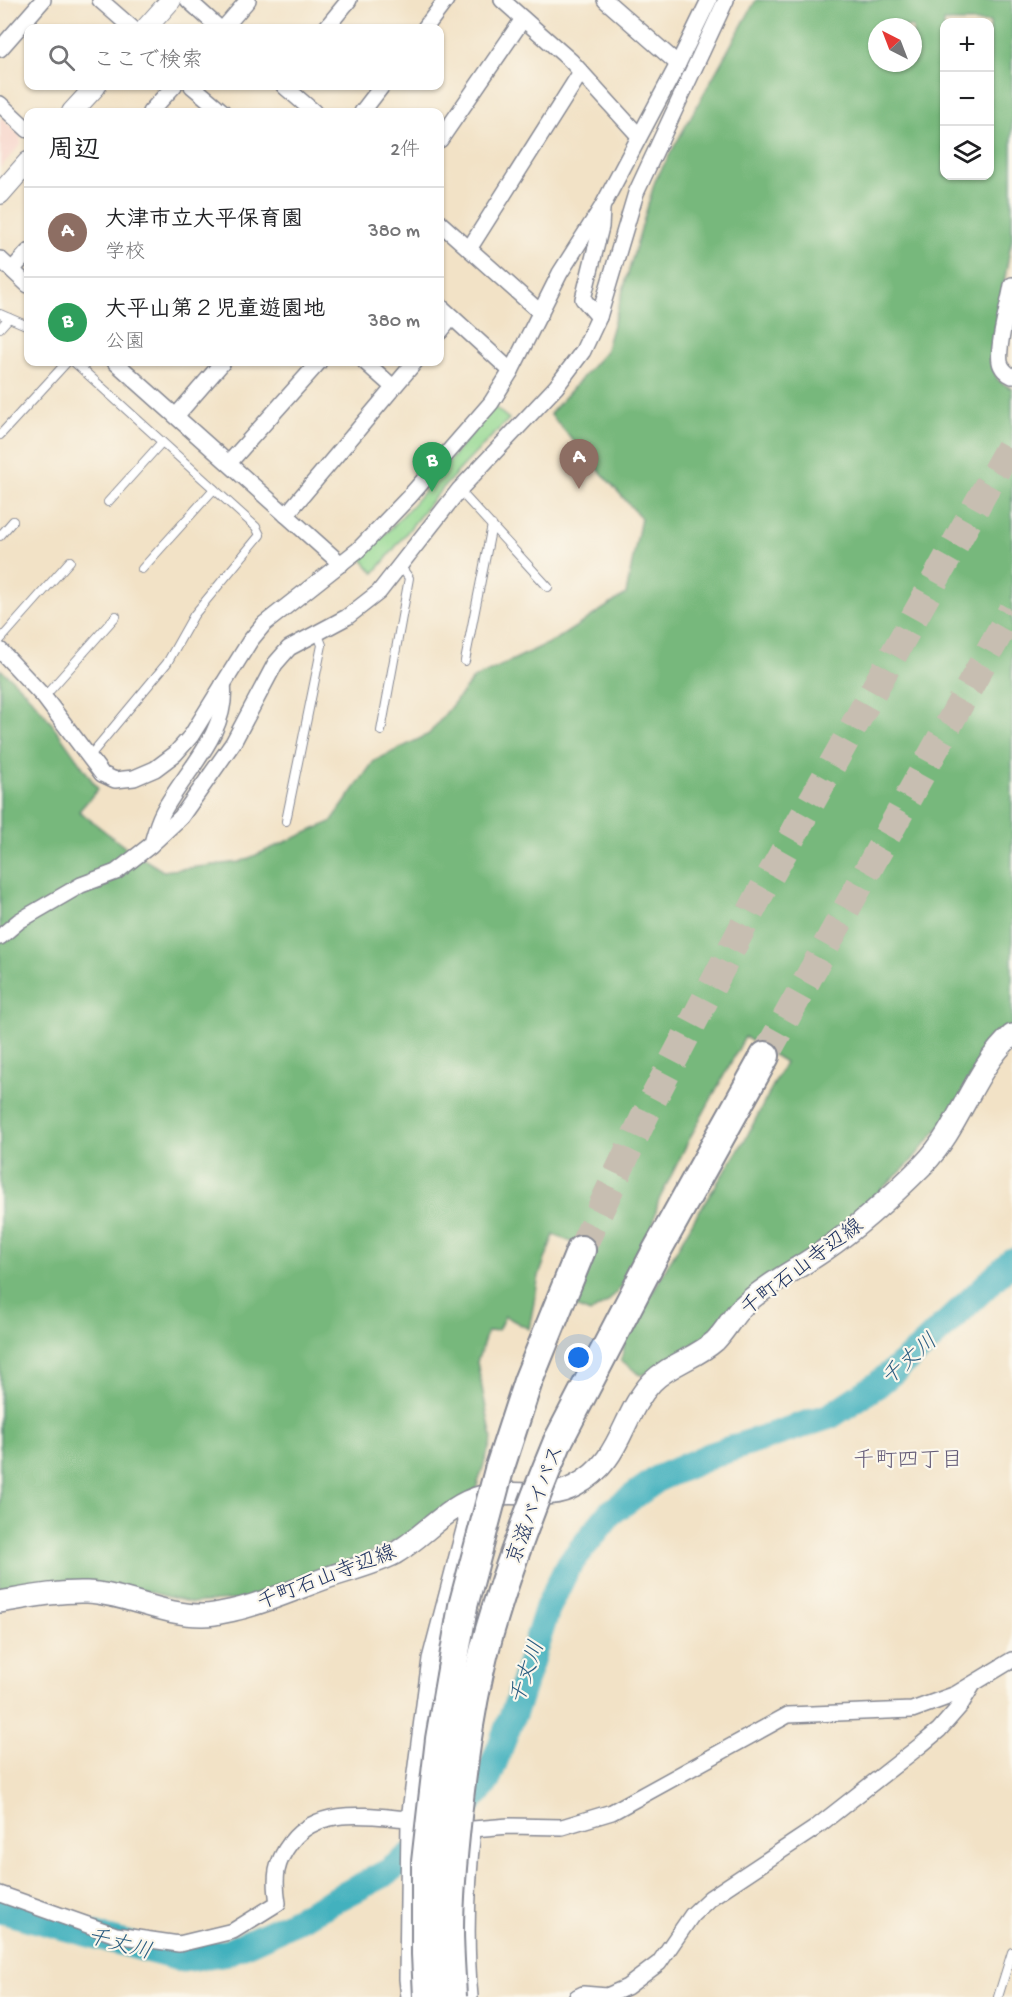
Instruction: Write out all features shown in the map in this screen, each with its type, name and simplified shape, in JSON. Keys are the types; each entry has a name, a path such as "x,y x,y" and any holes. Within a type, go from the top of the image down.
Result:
{"highway":[{"name":"京滋バイパス","path":"452,1997 449,1928 451,1871 464,1751 489,1635 508,1572 527,1516 558,1441 656,1252 765,1056"},
{"name":"京滋バイパス","path":"428,1997 426,1862 440,1739 463,1606 499,1470 528,1381 581,1250"}],"main road":[{"name":"千町石山寺辺線","path":"0,1602 54,1593 89,1592 131,1600 177,1613 205,1616 238,1610 392,1555 417,1539 443,1515 482,1496 509,1493 554,1494 575,1487 595,1472 611,1455 642,1395 654,1381 676,1364 697,1354 715,1341 742,1307 849,1232 925,1163 958,1119 989,1060 1012,1035"}],"street":[{"path":"0,49 43,0"},
{"path":"100,0 127,24"},
{"path":"150,24 171,0"},
{"path":"188,0 217,24"},
{"path":"226,24 248,0"},
{"path":"329,24 349,0"},
{"path":"428,24 446,0"},
{"path":"502,0 581,72 639,136"},
{"path":"604,0 678,64"},
{"path":"0,650 44,697 102,774 115,780 134,778 155,769 175,754 191,736 249,641 264,624 341,564 386,523 491,403 511,371 560,273 602,207 678,64 709,0"},
{"path":"0,937 19,921 70,891 116,872 151,846 181,817 233,742 275,663 289,648 358,610 380,592 459,490 556,387 583,351 599,317 636,193 726,0"},
{"path":"444,134 523,19"},
{"path":"468,249 581,72"},
{"path":"76,108 92,90"},
{"path":"154,108 170,90"},
{"path":"197,90 217,108"},
{"path":"289,90 309,108"},
{"path":"365,108 379,90"},
{"path":"0,104 24,126"},
{"path":"0,194 24,167"},
{"path":"599,317 583,299 601,227 602,207"},
{"path":"444,227 541,312"},
{"path":"12,270 24,256"},
{"path":"0,259 24,281"},
{"path":"1012,285 1001,344 1000,363 1007,374 1012,376"},
{"path":"444,310 511,371"},
{"path":"444,327 452,317"},
{"path":"123,366 341,564"},
{"path":"176,416 220,366"},
{"path":"229,463 315,366"},
{"path":"369,366 393,387"},
{"path":"286,515 411,366"},
{"path":"151,846 163,812 203,751 218,721 225,700 223,684"},
{"path":"409,1997 407,1979 409,1824 430,1659 466,1522 464,1504"},
{"path":"470,1997 467,1923 468,1869 473,1829 509,1826 562,1827 612,1812 788,1715 912,1710 956,1694 1012,1660"},
{"path":"577,1997 583,1994 607,1996 627,1987 659,1963 692,1915 710,1898 814,1829 921,1745 939,1730 960,1706 974,1683"},
{"path":"0,1894 116,1935 179,1944 233,1931 278,1903 275,1880 281,1856 298,1833 314,1823 333,1817 361,1815 409,1824"},
{"path":"408,1869 468,1869"}],"lane":[{"path":"0,314 24,324"},
{"path":"0,328 9,318"},
{"path":"0,435 63,366"},
{"path":"78,366 256,527 260,535 194,615 167,663 88,758"},
{"path":"108,502 162,442"},
{"path":"142,569 214,489"},
{"path":"459,490 549,587"},
{"path":"0,536 13,521"},
{"path":"465,661 492,525"},
{"path":"0,640 70,561"},
{"path":"381,731 409,578 401,567"},
{"path":"44,697 116,616"},
{"path":"286,821 322,645 317,632"},
{"path":"998,1997 1012,1952"}],"shaded area":[{"path":"0,117 20,136 21,144 0,168"}],"green space":[{"path":"756,0 1012,0 1012,238 990,361 998,380 1012,389 1012,1025 999,1036 950,1114 909,1164 857,1212 716,1329 652,1372 640,1375 621,1360 626,1338 695,1218 746,1138 785,1062 745,1037 658,1202 652,1230 627,1280 608,1302 590,1313 573,1306 579,1281 596,1252 554,1235 539,1276 529,1329 505,1316 498,1330 487,1332 477,1362 492,1439 476,1489 397,1540 349,1562 246,1599 192,1603 134,1588 69,1585 0,1596 0,669 40,709 98,789 79,811 126,848 163,871 240,862 331,822 374,761 429,734 473,679 557,639 626,594 641,518 550,414 605,352 655,181"},
{"path":"493,406 509,419 427,506 374,573 361,558 413,504"}],"waterway":[{"name":"千丈川","path":"0,1910 183,1959 228,1952 289,1924 388,1872 450,1826 487,1781 518,1701 548,1607 568,1566 610,1513 659,1478 712,1455 830,1416 877,1385 920,1349 1012,1261"}],"tunnel":[{"path":"581,1250 650,1105 759,896 1012,442"},
{"path":"765,1056 1012,610"}],"place":[{"name":"大津市立大平保育園","path":"579,489"},
{"name":"大平山第２児童遊園地","path":"432,492"}],"district":[{"name":"千町四丁目","path":"908,1458"}]}
